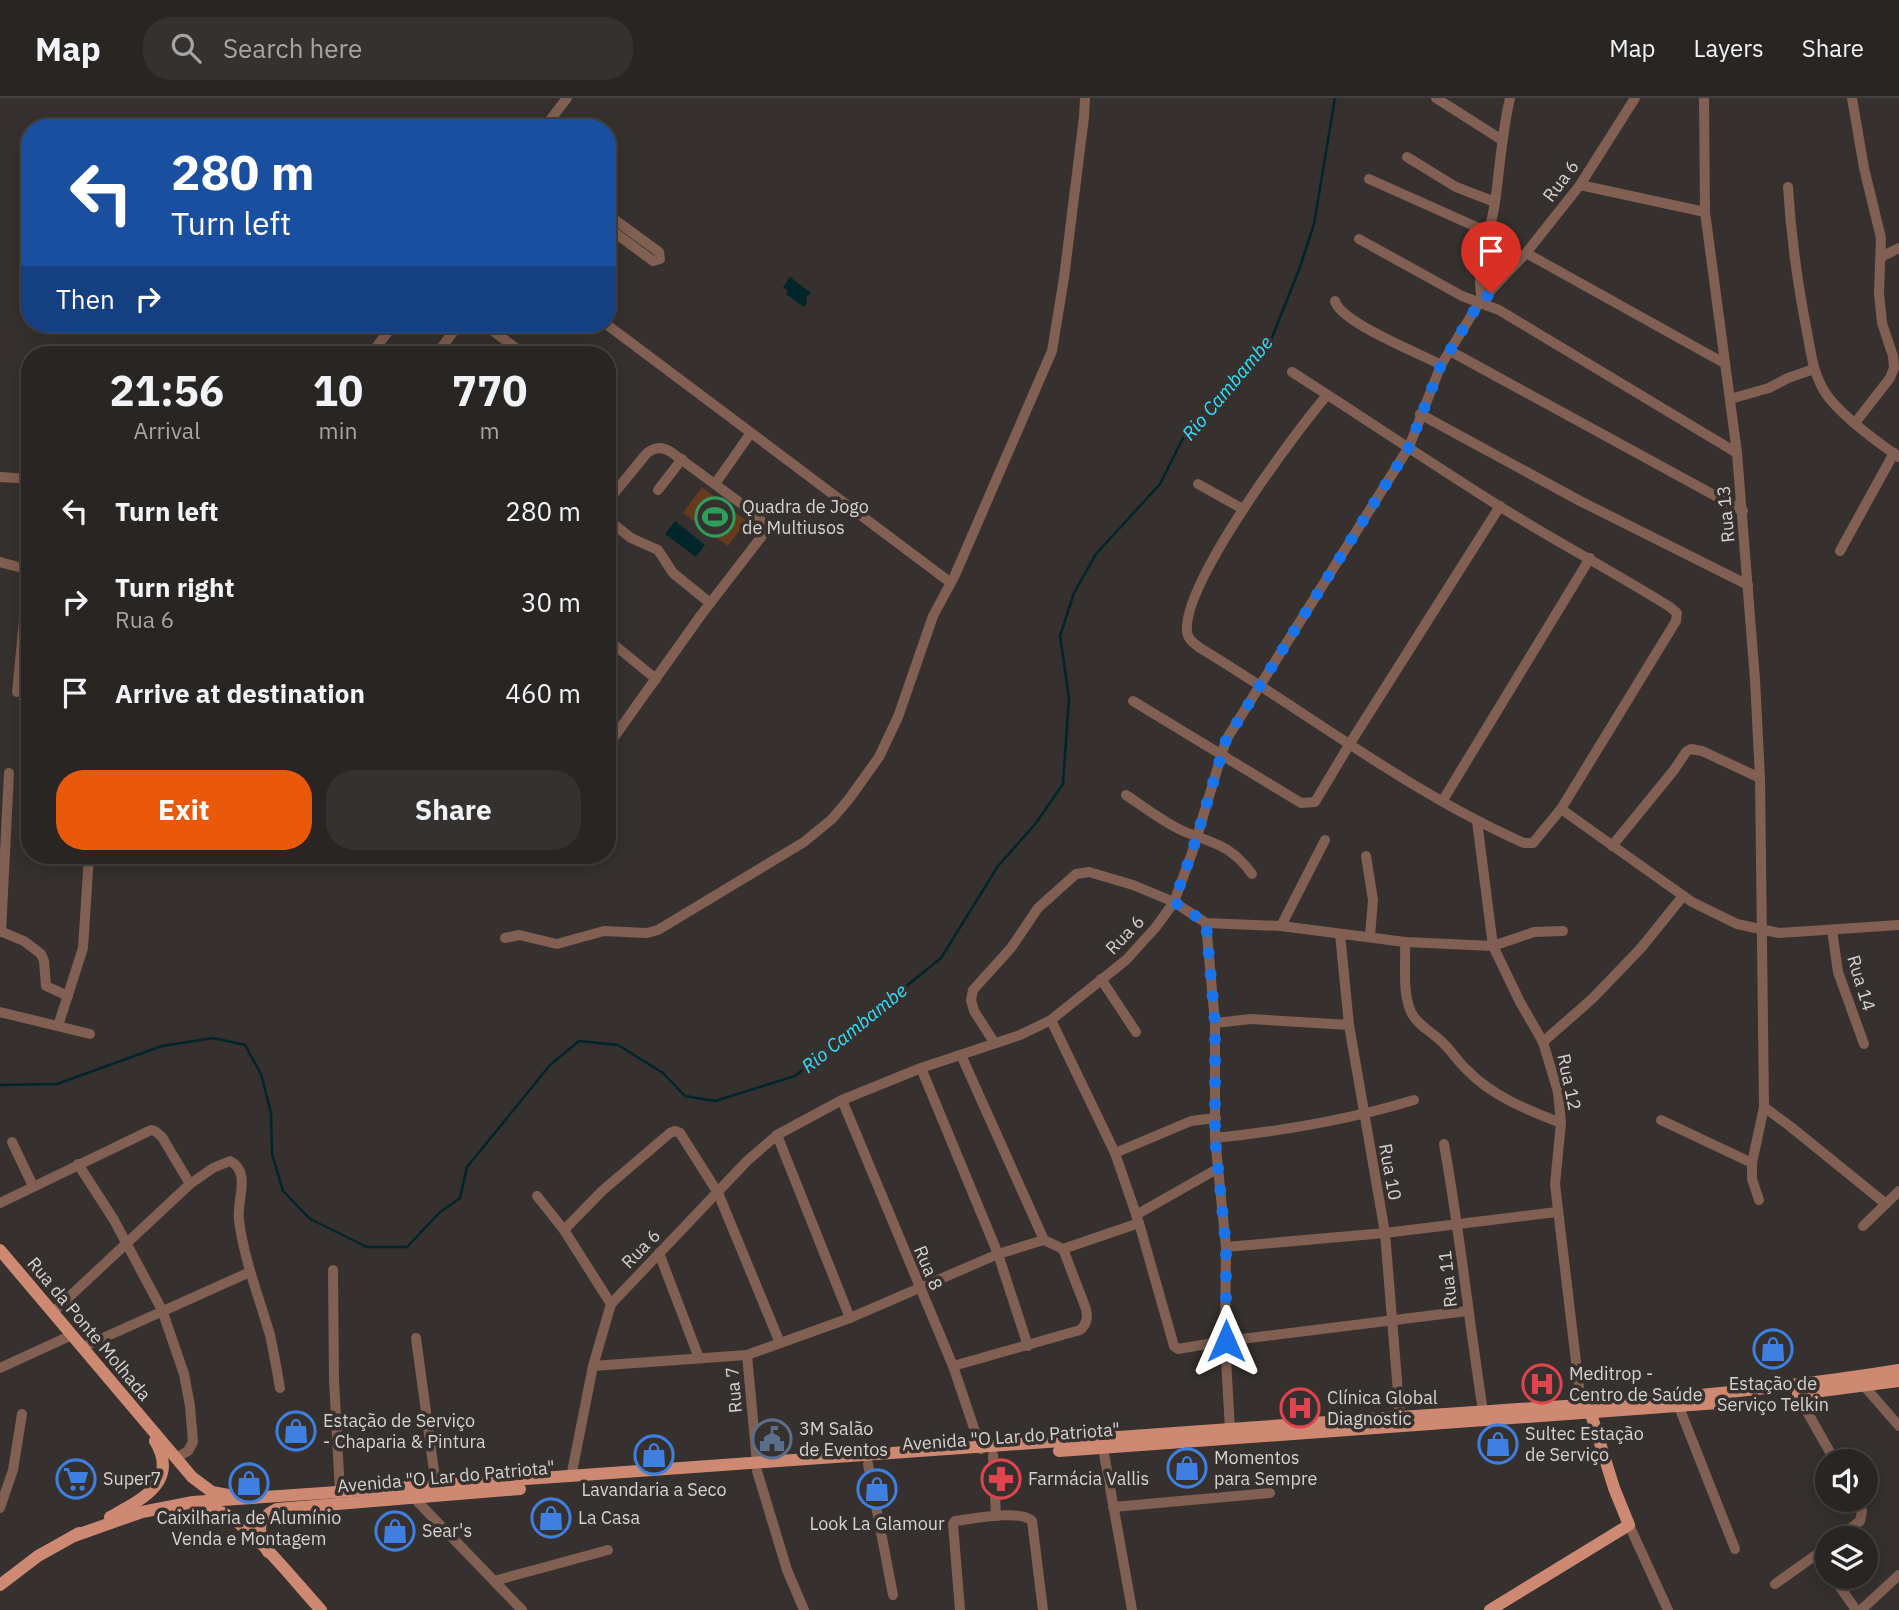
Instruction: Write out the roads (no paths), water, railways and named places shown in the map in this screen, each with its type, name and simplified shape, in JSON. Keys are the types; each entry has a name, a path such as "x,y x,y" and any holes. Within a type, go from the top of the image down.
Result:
{"main road":[{"name":"Rua da Ponte Molhada","path":"4,1254 144,1423"},
{"name":"Avenida \"O Lar do Patriota\"","path":"268,1552 260,1534 261,1524 265,1515 277,1509 757,1467 868,1464 1230,1430 1706,1396 1899,1370"},
{"name":"Avenida \"O Lar do Patriota\"","path":"74,1536 142,1512 193,1502 987,1452 1103,1448 1679,1407 1899,1381"},
{"path":"1490,1610 1629,1525 1614,1488 1591,1413"},
{"name":"Avenida \"O Lar do Patriota\"","path":"0,1582 38,1556 142,1500 155,1488 162,1474 163,1457 144,1423"},
{"path":"144,1423 199,1484 212,1492 246,1498"},
{"name":"Avenida \"O Lar do Patriota\"","path":"142,1512 208,1508 217,1510 233,1520 268,1552"},
{"path":"268,1552 321,1610"}],"street":[{"path":"551,119 567,98"},
{"path":"505,938 524,936 557,944 604,931 647,933 658,930 804,842 849,799 879,757 898,717 937,605 951,583 1052,351 1064,278 1085,98"},
{"path":"1436,98 1502,140"},
{"path":"1481,301 1479,280 1490,233 1510,98"},
{"name":"Rua 6","path":"571,1477 593,1366 611,1304 747,1161 777,1135 842,1100 921,1068 1020,1035 1051,1020 1139,946 1174,902 1226,740 1409,447 1441,365 1481,301 1526,253 1580,185 1635,98"},
{"name":"Rua 13","path":"1704,98 1705,212 1743,511 1759,778 1764,1107 1752,1163"},
{"path":"1852,98 1864,168 1881,238 1879,293 1882,323 1893,356 1894,368 1890,378 1855,424"},
{"path":"1406,157 1456,187 1495,202"},
{"path":"1369,179 1490,233"},
{"path":"1580,185 1705,212"},
{"path":"1787,187 1791,230 1814,369 1824,390 1855,424 1897,455 1840,551"},
{"path":"616,221 659,252 660,259 653,261 616,234"},
{"path":"1359,239 1499,310 1737,453"},
{"path":"1881,257 1899,248"},
{"path":"1526,253 1724,363"},
{"path":"1335,301 1340,311 1366,328 1441,365"},
{"path":"616,332 951,583"},
{"path":"496,333 513,346"},
{"path":"1450,351 1743,511"},
{"path":"1730,399 1769,388 1814,369"},
{"path":"1292,372 1327,394 1500,506 1590,558 1676,613 1676,621 1561,809 1533,842 1524,843 1477,821 1349,745 1260,684 1200,648 1187,635 1191,608 1202,582 1243,509 1296,432 1327,394"},
{"path":"1420,414 1568,495 1748,585"},
{"path":"715,484 750,434"},
{"path":"616,491 651,450 666,449 758,516 764,530 616,735"},
{"path":"658,490 682,459"},
{"path":"0,477 21,478"},
{"path":"1198,484 1243,509"},
{"path":"1133,701 1301,803 1315,802 1500,506"},
{"path":"616,526 631,538 658,550 673,573 710,603"},
{"path":"1443,800 1590,558"},
{"path":"0,562 21,568"},
{"path":"16,692 21,645"},
{"path":"616,646 656,679"},
{"path":"1612,846 1691,749 1702,751 1759,778"},
{"path":"9,773 1,932 34,948 44,961 46,986 68,996"},
{"path":"1126,795 1181,830 1239,857 1252,874"},
{"path":"1561,809 1683,896 1714,914 1737,923 1779,933 1899,925"},
{"name":"Rua 12","path":"1477,821 1493,946 1543,1042 1558,1091 1561,1124 1555,1184 1557,1212 1581,1404"},
{"path":"1281,926 1325,840"},
{"path":"1366,856 1373,900 1370,936"},
{"path":"58,1026 83,948 88,864"},
{"path":"994,1042 974,1011 971,1000 973,990 1010,948 1038,908 1076,874 1082,872 1099,874 1174,902 1206,923 1281,926 1405,942 1493,946 1534,932 1563,931"},
{"path":"1543,1042 1593,998 1641,948 1683,896"},
{"path":"1206,923 1215,1023 1215,1138 1226,1247 1230,1430"},
{"name":"Rua 14","path":"1832,930 1838,972 1864,1044"},
{"name":"Rua 10","path":"1340,934 1349,1025 1384,1233 1400,1417"},
{"path":"1405,942 1407,1001 1418,1022 1443,1042 1468,1072 1493,1091 1561,1124"},
{"path":"1101,979 1136,1032"},
{"path":"0,1012 90,1034"},
{"path":"1215,1023 1251,1019 1349,1025"},
{"path":"1051,1020 1115,1153 1174,1346 1182,1350 1226,1341 1467,1311"},
{"path":"953,1366 1080,1330 1087,1321 1086,1309 1063,1249 1044,1240 961,1055"},
{"path":"921,1068 998,1254 1028,1346"},
{"name":"Rua 8","path":"842,1100 987,1452 996,1516"},
{"path":"1215,1138 1287,1130 1364,1115 1414,1100"},
{"path":"1764,1107 1885,1204"},
{"path":"1115,1153 1191,1121 1216,1118"},
{"path":"1661,1120 1752,1163 1752,1179 1759,1200"},
{"path":"564,1230 632,1164 676,1130 719,1193 780,1342"},
{"path":"0,1203 144,1133 155,1131 162,1137 190,1184"},
{"path":"777,1135 850,1318"},
{"path":"12,1142 33,1186"},
{"name":"Rua 11","path":"1444,1144 1458,1224 1467,1311 1483,1411"},
{"path":"53,1312 190,1184 222,1163 230,1161 237,1164 242,1171 239,1219 250,1272 270,1336 281,1388"},
{"path":"78,1164 114,1220 162,1311 184,1374 193,1442 188,1451 176,1458"},
{"path":"1063,1249 1137,1219 1217,1169"},
{"path":"1863,1226 1899,1191"},
{"path":"537,1196 564,1230 611,1304"},
{"path":"1226,1247 1384,1233 1557,1212"},
{"path":"593,1366 747,1355 850,1318 998,1254 1044,1240"},
{"path":"659,1253 699,1358"},
{"path":"333,1270 334,1380 341,1493"},
{"path":"82,1347 250,1272"},
{"path":"0,1368 72,1335"},
{"path":"416,1338 436,1486"},
{"name":"Rua 7","path":"747,1355 757,1467 787,1570 804,1610"},
{"path":"1865,1387 1899,1426"},
{"path":"1797,1394 1828,1449"},
{"path":"1679,1407 1735,1549"},
{"path":"0,1508 5,1479 18,1446 22,1414"},
{"path":"1103,1448 1132,1610"},
{"path":"868,1464 892,1595"},
{"path":"1113,1507 1269,1493"},
{"path":"414,1498 522,1610"},
{"path":"960,1610 953,1524 955,1521 996,1516 1028,1517 1032,1521 1043,1610"},
{"path":"1629,1525 1668,1610"},
{"path":"494,1581 608,1550"},
{"path":"1775,1584 1815,1556"},
{"path":"1842,1589 1859,1610 1899,1575"}],"water":[{"path":"790,277 811,293 806,297 807,303 804,307 786,294 788,291 783,287"},
{"path":"675,521 705,545 696,557 665,534"}],"waterway":[{"name":"Rio Cambambe","path":"0,1085 57,1084 162,1046 213,1038 245,1045 261,1074 271,1113 272,1154 283,1191 310,1219 367,1247 407,1247 439,1213 460,1198 467,1167 550,1065 579,1041 618,1045 663,1073 685,1096 715,1101 795,1076 941,958 998,866 1036,823 1063,784 1069,698 1060,636 1074,593 1096,554 1160,484 1186,432 1271,340 1314,224 1335,98"}],"place":[{"name":"Quadra de Jogo de Multiusos","path":"715,517"},
{"name":"Estação de Serviço Telkin","path":"1773,1349"},
{"name":"Meditrop - Centro de Saúde","path":"1542,1384"},
{"name":"Clínica Global Diagnostic","path":"1300,1408"},
{"name":"Estação de Serviço - Chaparia & Pintura","path":"296,1431"},
{"name":"3M Salão de Eventos","path":"772,1439"},
{"name":"Sultec Estação de Serviço","path":"1498,1444"},
{"name":"Lavandaria a Seco","path":"654,1455"},
{"name":"Momentos para Sempre","path":"1187,1468"},
{"name":"Super7","path":"76,1479"},
{"name":"Farmácia Vallis","path":"1001,1479"},
{"name":"Caixilharia de Alumínio Venda e Montagem","path":"249,1483"},
{"name":"Look La Glamour","path":"877,1489"},
{"name":"La Casa","path":"551,1518"},
{"name":"Sear's","path":"395,1531"}]}
